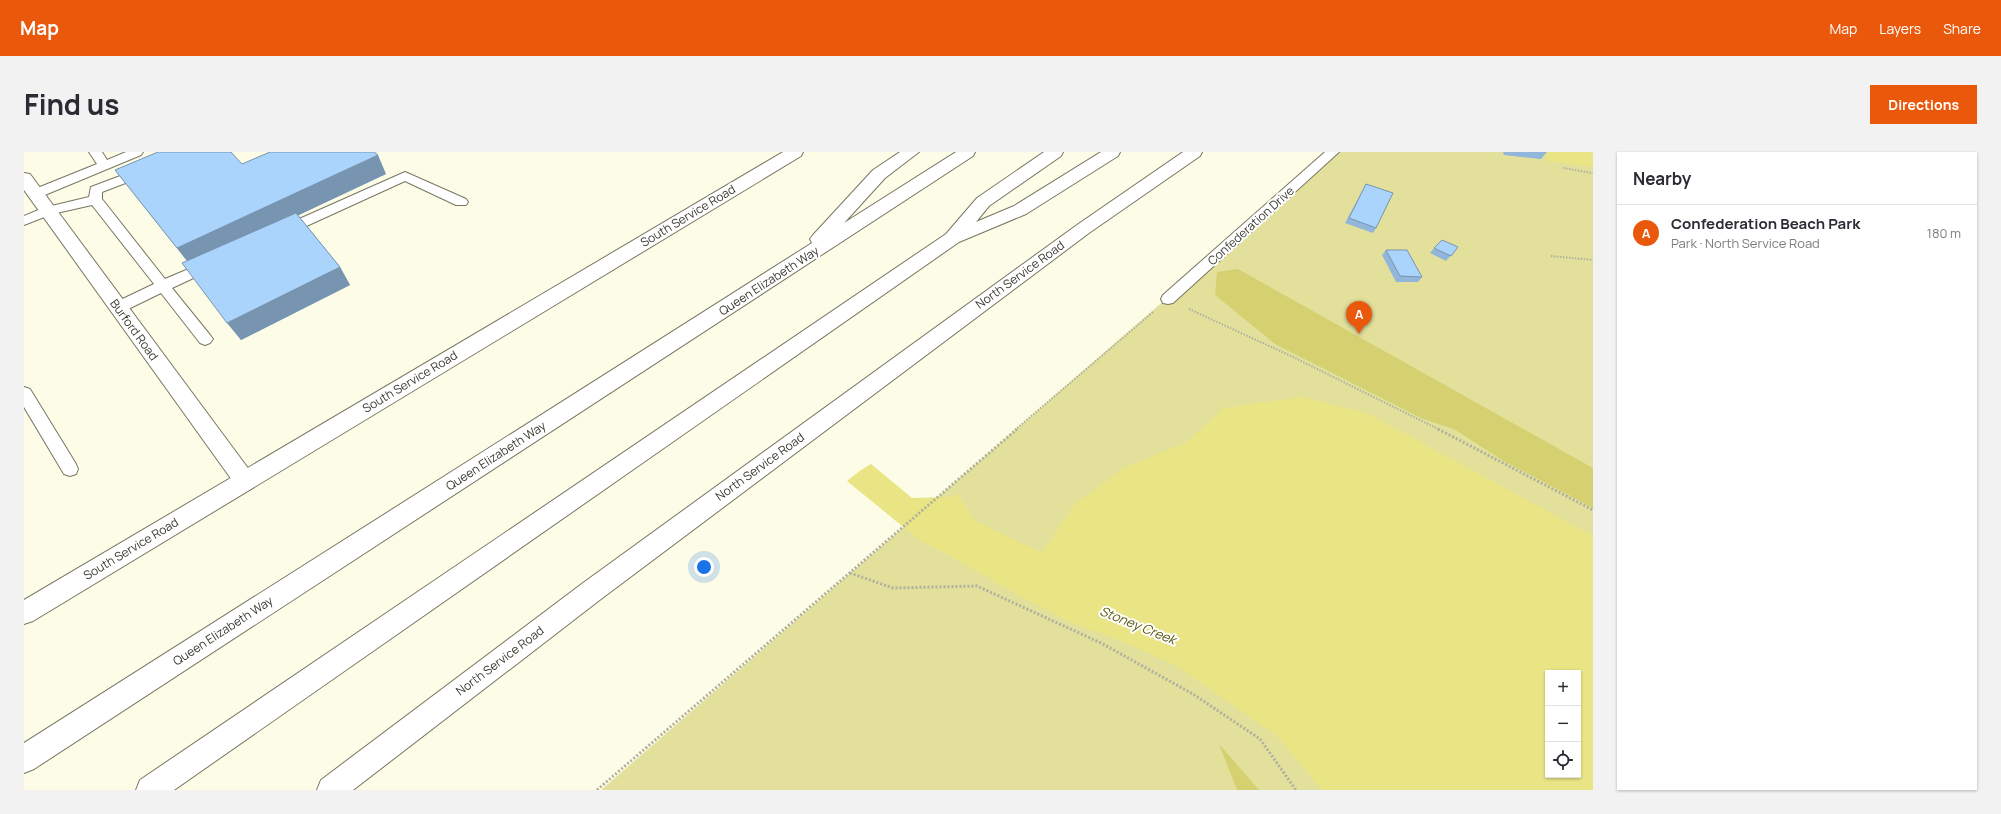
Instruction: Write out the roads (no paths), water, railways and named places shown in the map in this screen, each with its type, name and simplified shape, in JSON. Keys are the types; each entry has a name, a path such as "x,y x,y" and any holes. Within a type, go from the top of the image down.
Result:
{"main road":[{"name":"South Service Road","path":"24,613 795,152"},
{"path":"796,263 879,174 911,152"},
{"name":"Queen Elizabeth Way","path":"24,759 967,152"},
{"path":"952,238 983,202 1055,152"},
{"path":"150,790 952,238 1020,210 1112,152"},
{"name":"North Service Road","path":"331,790 604,581 1083,229 1194,152"},
{"name":"Burford Road","path":"24,178 245,481"}],"lane":[{"path":"95,152 105,165"},
{"path":"35,194 137,152"},
{"name":"Confederation Drive","path":"1168,299 1333,152"},
{"path":"153,167 96,190 95,200 205,338"},
{"path":"270,238 405,176 461,202"},
{"path":"24,221 48,211 95,200"},
{"path":"118,308 220,260"},
{"path":"24,393 70,469"}],"water":[{"path":"1544,152 1593,152 1593,167 1547,161"},
{"name":"Stoney Creek","path":"1303,397 1369,414 1593,536 1593,790 1322,790 1277,736 1178,667 1124,642 1070,622 1007,589 918,539 847,481 871,464 912,498 948,497 958,494 975,521 1042,553 1074,505 1124,468 1187,442 1224,408"}],"place":[{"name":"Confederation Beach Park","path":"1359,334"}]}
